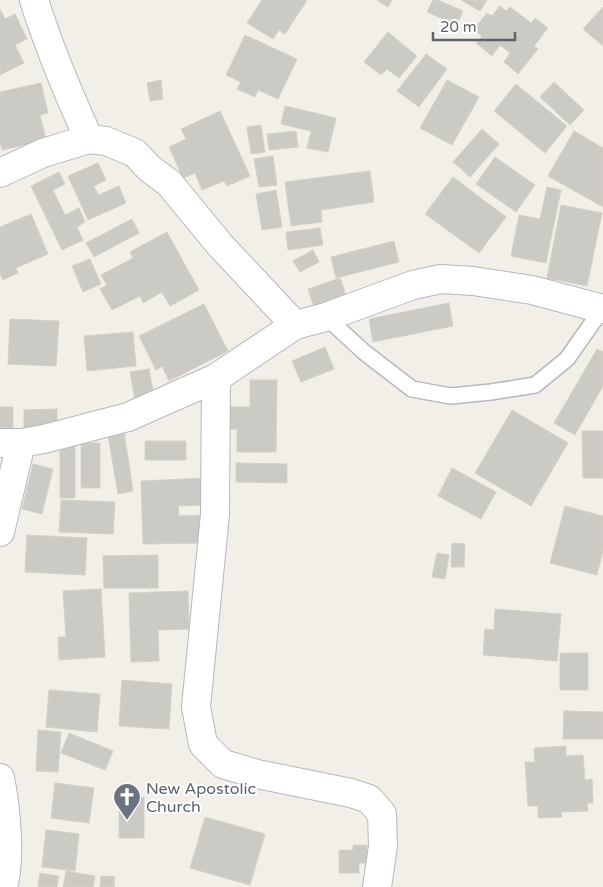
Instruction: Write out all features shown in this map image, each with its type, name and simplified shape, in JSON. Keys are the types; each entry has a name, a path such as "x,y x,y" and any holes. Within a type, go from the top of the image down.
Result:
{"street":[{"path":"34,0 64,86 89,139"},
{"path":"0,173 43,153 89,139 106,141 135,153 149,168 169,183 220,245 295,325"},
{"path":"0,532 11,443 69,433 128,417 216,378 295,325 326,317 413,285 441,279 473,281 532,290 603,308"},
{"path":"216,378 215,514 196,707 203,744 223,764 258,774 351,793 369,799 382,814 383,846 377,887"},
{"path":"0,778 7,834 3,887"}],"lane":[{"path":"326,317 364,352 412,389 451,396 535,386 567,360 603,308"}],"building":[{"path":"262,0 307,0 285,34 279,30 273,39 247,23"},
{"path":"377,0 392,0 388,7"},
{"path":"433,0 438,0 463,11 457,25 427,12"},
{"path":"461,0 487,0 480,11"},
{"path":"500,6 506,11 510,7 531,23 535,18 548,28 534,46 538,49 518,74 504,62 510,53 500,45 492,56 476,43 482,37 474,29 487,13 492,16"},
{"path":"603,7 603,46 583,29"},
{"path":"0,9 5,19 15,14 27,39 15,45 24,63 0,75"},
{"path":"388,32 417,56 399,78 387,69 381,75 364,62"},
{"path":"245,35 297,59 278,99 258,90 255,97 237,89 241,82 226,75"},
{"path":"426,54 447,69 419,107 397,91"},
{"path":"161,80 163,99 150,101 147,83"},
{"path":"447,80 479,97 452,145 420,128"},
{"path":"554,82 584,110 570,125 540,97"},
{"path":"41,83 48,113 40,115 46,140 2,150 0,143 0,92"},
{"path":"516,84 567,126 545,153 494,111"},
{"path":"285,106 336,118 328,152 307,148 311,131 281,124"},
{"path":"220,111 250,176 227,186 224,181 202,190 195,173 183,178 169,147 186,139 181,129"},
{"path":"261,125 265,152 251,154 247,127"},
{"path":"482,129 499,144 470,177 453,162"},
{"path":"296,131 298,147 269,150 267,134"},
{"path":"574,131 603,148 603,207 548,176"},
{"path":"273,156 277,185 259,187 254,159"},
{"path":"495,157 535,185 516,212 476,184"},
{"path":"98,163 106,180 94,186 98,195 119,186 126,203 88,220 68,176"},
{"path":"370,171 374,202 321,210 322,222 291,226 285,182"},
{"path":"59,172 65,184 53,190 65,215 79,208 85,222 77,227 83,240 62,250 31,186"},
{"path":"453,177 506,217 479,253 425,214"},
{"path":"547,187 561,190 546,263 511,256 519,215 540,219"},
{"path":"276,190 282,227 262,230 256,194"},
{"path":"561,205 602,213 587,286 547,278"},
{"path":"31,214 48,254 16,268 18,273 3,280 0,274 0,227"},
{"path":"132,219 139,233 94,257 86,243"},
{"path":"320,228 323,245 288,250 286,232"},
{"path":"167,232 199,290 170,306 162,292 143,303 140,296 112,310 100,289 107,285 101,275 133,258 130,252"},
{"path":"394,241 399,262 336,278 331,257"},
{"path":"313,250 319,262 300,272 293,261"},
{"path":"90,259 101,284 83,292 72,266"},
{"path":"340,278 348,301 316,313 308,289"},
{"path":"449,303 453,326 373,342 369,319"},
{"path":"204,304 228,351 169,381 162,366 156,370 139,336"},
{"path":"10,319 59,321 56,366 8,364"},
{"path":"133,332 136,366 87,371 84,336"},
{"path":"325,347 334,369 301,382 292,361"},
{"path":"597,349 603,352 603,386 575,435 554,423"},
{"path":"149,369 154,396 135,400 130,372"},
{"path":"250,380 277,380 276,452 237,452 237,429 229,429 229,407 250,407"},
{"path":"0,407 13,407 13,431 0,430"},
{"path":"57,409 57,430 24,431 24,410"},
{"path":"512,410 568,443 531,506 475,473"},
{"path":"582,431 603,431 603,478 583,478"},
{"path":"124,432 133,491 118,494 108,435"},
{"path":"145,441 186,441 186,460 145,460"},
{"path":"81,443 100,443 100,488 81,488"},
{"path":"75,446 75,498 60,498 60,447"},
{"path":"236,463 287,464 287,483 236,482"},
{"path":"33,464 53,469 42,514 22,509"},
{"path":"452,468 496,492 481,519 438,496"},
{"path":"205,478 206,505 178,506 179,516 206,515 207,543 143,544 141,481"},
{"path":"61,500 115,502 113,534 59,532"},
{"path":"565,506 603,516 603,551 597,575 550,563"},
{"path":"27,535 87,538 85,575 25,572"},
{"path":"452,543 465,544 464,567 451,567"},
{"path":"437,553 449,555 445,579 432,577"},
{"path":"158,555 158,588 104,588 103,556"},
{"path":"101,589 105,657 59,660 58,637 66,637 63,591"},
{"path":"188,591 189,629 158,630 159,661 131,662 129,593"},
{"path":"495,609 561,614 557,661 483,655 485,629 494,630"},
{"path":"560,653 588,653 588,690 560,690"},
{"path":"122,680 172,684 169,729 119,726"},
{"path":"49,690 100,694 97,732 46,727"},
{"path":"564,711 603,712 603,739 563,739"},
{"path":"38,730 61,732 58,772 36,771"},
{"path":"69,733 113,751 105,770 61,753"},
{"path":"566,746 566,756 583,755 585,780 592,779 593,803 587,803 588,811 561,812 562,817 538,818 538,806 528,806 525,762 535,762 534,748"},
{"path":"55,783 94,788 89,823 51,818"},
{"path":"119,797 144,797 144,838 119,838"},
{"path":"205,817 265,834 250,885 190,868"},
{"path":"46,830 79,834 75,871 42,867"},
{"path":"353,845 367,845 367,863 359,863 359,873 339,873 339,850 353,850"},
{"path":"66,871 95,876 93,887 63,887"},
{"path":"40,873 59,876 57,887 38,887"},
{"path":"101,876 115,877 114,887 100,887"}],"place":[{"name":"New Apostolic Church","path":"127,821"}]}
